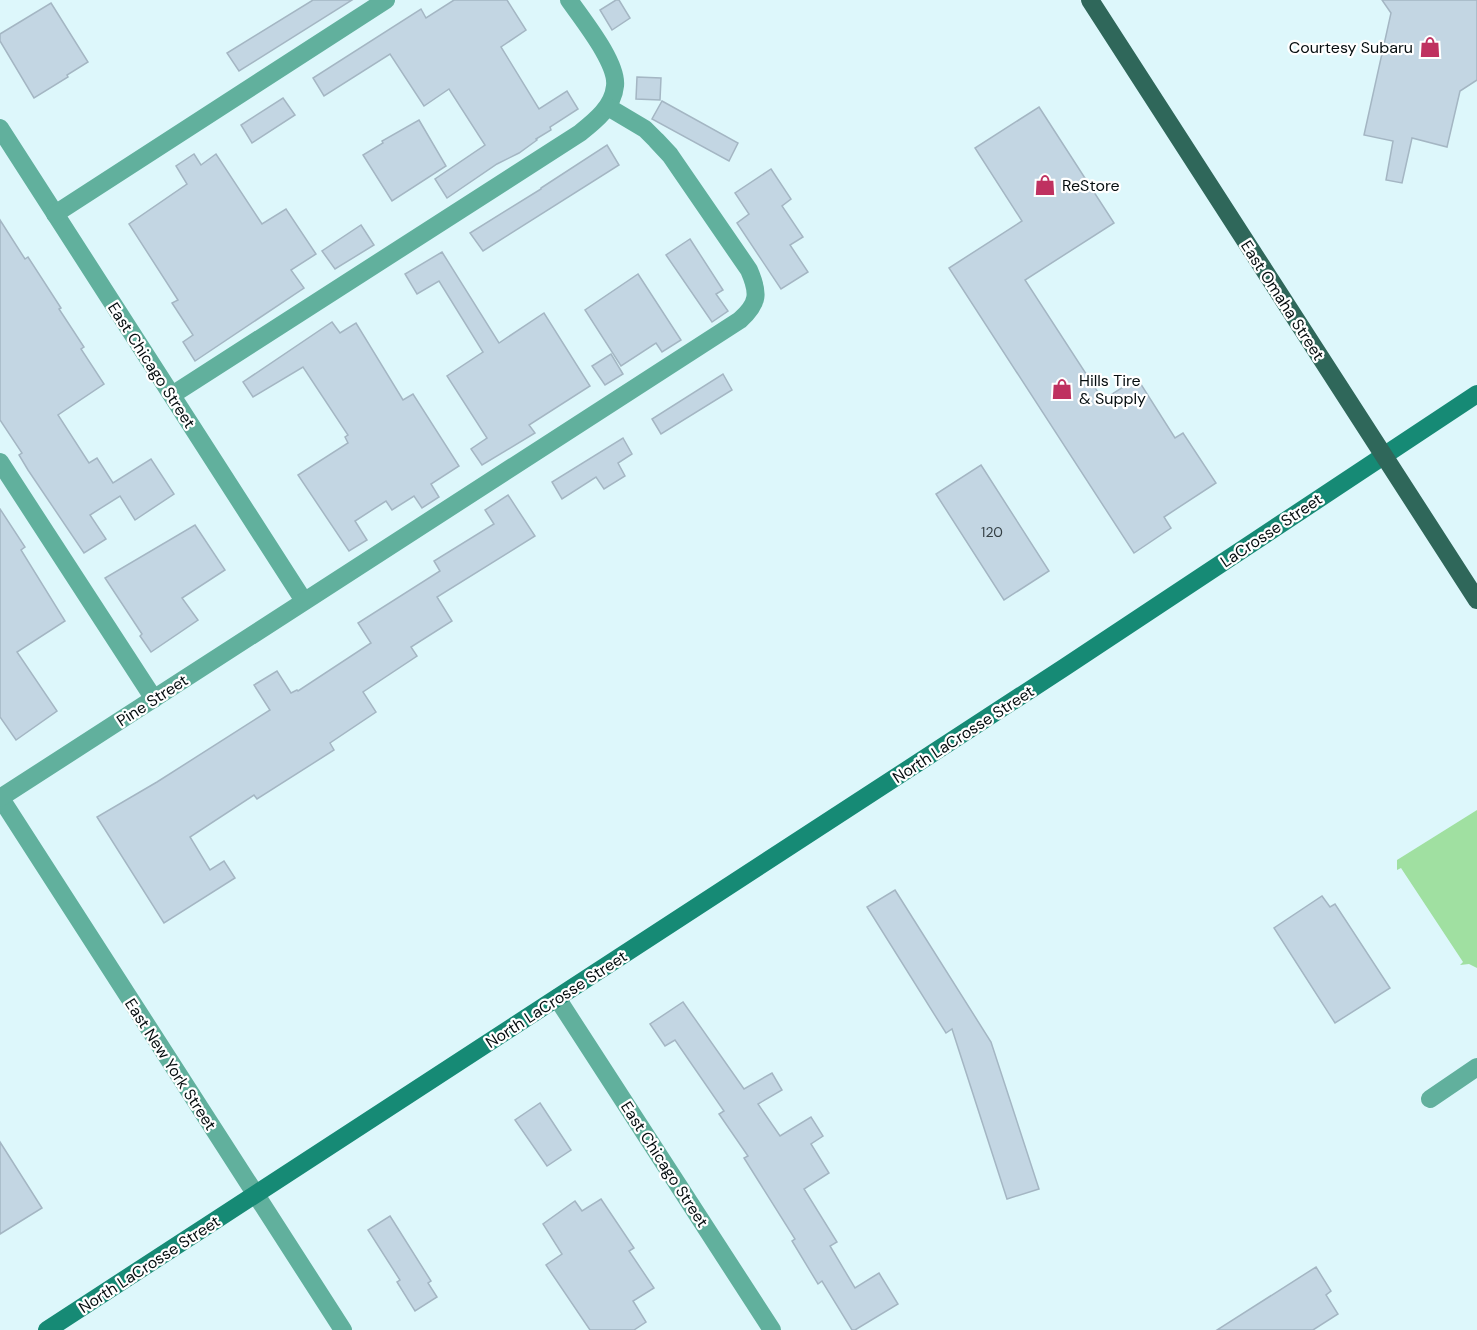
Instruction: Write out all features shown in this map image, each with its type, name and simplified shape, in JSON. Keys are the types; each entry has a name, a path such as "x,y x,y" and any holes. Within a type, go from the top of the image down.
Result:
{"main road":[{"name":"East Omaha Street","path":"1090,0 1477,600"},
{"name":"LaCrosse Street","path":"1065,668 1477,394"},
{"name":"North LaCrosse Street","path":"47,1330 1065,668"}],"street":[{"path":"55,214 386,0"},
{"path":"172,395 580,134 608,107 615,86 612,68 569,0"},
{"name":"Pine Street","path":"0,798 730,327 751,310 756,299 755,284 749,270 670,155 645,129 608,107"},
{"name":"East Chicago Street","path":"0,128 304,601"},
{"path":"0,462 154,699"},
{"name":"East New York Street","path":"0,798 343,1330"},
{"name":"East Chicago Street","path":"557,998 772,1330"},
{"path":"1430,1099 1477,1067"}],"green space":[{"path":"1477,810 1477,968 1469,964 1460,965 1463,962 1401,868 1397,870 1397,860"}],"building":[{"path":"313,0 352,0 239,71 227,53"},
{"path":"454,0 507,0 526,30 501,47 539,109 567,91 578,109 550,127 551,130 519,153 497,164 447,198 435,179 485,145 449,89 424,106 390,54 324,96 313,78 421,9 426,18"},
{"path":"619,0 630,18 612,30 600,10"},
{"name":"Courtesy Subaru","path":"1382,0 1477,0 1477,80 1460,91 1447,147 1412,138 1402,183 1386,180 1393,141 1364,135 1391,13"},
{"path":"51,3 88,62 34,98 0,41 0,34"},
{"path":"637,77 661,78 660,100 636,99"},
{"path":"283,98 295,115 252,143 241,125"},
{"path":"662,101 738,143 729,161 652,119"},
{"name":"Hills Tire & Supply","path":"1039,107 1114,223 1025,280 1103,400 1137,378 1175,438 1183,433 1216,483 1164,517 1171,528 1134,553 949,268 1022,221 975,148"},
{"path":"419,120 446,166 392,201 363,155 383,143 382,141"},
{"path":"607,145 619,165 483,251 470,233"},
{"path":"194,154 201,165 216,154 262,224 286,209 316,254 291,270 304,288 195,361 183,342 193,335 172,303 178,300 129,224 187,184 176,166"},
{"path":"771,169 791,199 782,206 803,237 790,245 808,272 781,289 737,223 749,214 735,193"},
{"path":"0,220 25,259 28,257 61,308 59,309 84,347 81,349 104,384 58,415 89,463 97,458 113,483 151,459 174,494 135,520 120,496 90,515 106,539 84,553 28,470 19,455 22,453 0,420"},
{"path":"361,225 374,245 335,269 322,251"},
{"path":"690,239 723,290 716,294 728,311 712,322 666,255"},
{"path":"442,252 499,343 544,313 590,386 529,425 535,433 482,465 471,449 487,438 447,376 483,352 439,281 417,294 405,274"},
{"path":"638,274 681,340 662,352 656,343 621,366 585,310"},
{"path":"332,322 340,333 356,323 403,400 413,394 459,466 431,484 439,497 422,508 414,496 392,510 386,501 355,521 367,540 349,551 298,475 348,443 345,437 348,435 303,367 253,397 243,382"},
{"path":"611,354 623,374 605,385 592,366"},
{"path":"723,374 732,390 661,434 652,419"},
{"path":"623,438 632,454 618,463 625,476 604,489 596,477 562,499 552,482"},
{"path":"981,465 1049,571 1004,600 936,494"},
{"path":"508,495 535,536 437,597 452,621 411,647 417,656 363,692 376,712 330,743 334,750 257,799 254,795 190,837 210,870 224,861 235,878 164,923 97,817 270,710 254,685 277,671 291,693 298,691 371,643 358,623 440,571 434,561 494,524 485,510"},
{"path":"0,509 25,547 21,550 65,621 17,652 57,711 16,740 0,717"},
{"path":"195,525 225,570 182,598 198,620 151,652 140,636 142,634 105,578"},
{"path":"895,890 991,1042 1039,1189 1007,1199 952,1029 946,1033 867,907"},
{"path":"1322,896 1330,907 1335,904 1390,988 1335,1023 1274,928"},
{"path":"683,1002 744,1089 772,1073 782,1090 758,1104 780,1136 811,1117 823,1136 811,1144 829,1173 804,1189 837,1242 830,1246 855,1288 879,1273 898,1304 852,1330 822,1281 818,1284 792,1241 795,1239 744,1158 748,1156 719,1114 724,1111 675,1040 665,1046 650,1024"},
{"path":"540,1103 571,1150 547,1166 515,1120"},
{"path":"0,1142 42,1208 0,1234"},
{"path":"601,1199 634,1248 629,1251 654,1288 633,1301 646,1322 634,1330 590,1330 546,1265 562,1254 543,1224 575,1201 582,1211"},
{"path":"390,1216 431,1281 428,1283 437,1297 415,1311 397,1282 400,1280 368,1230"},
{"path":"1316,1267 1331,1291 1326,1295 1338,1314 1313,1330 1217,1330"}],"place":[{"name":"Courtesy Subaru","path":"1430,47"},
{"name":"ReStore","path":"1045,185"},
{"name":"Hills Tire & Supply","path":"1062,389"}]}
